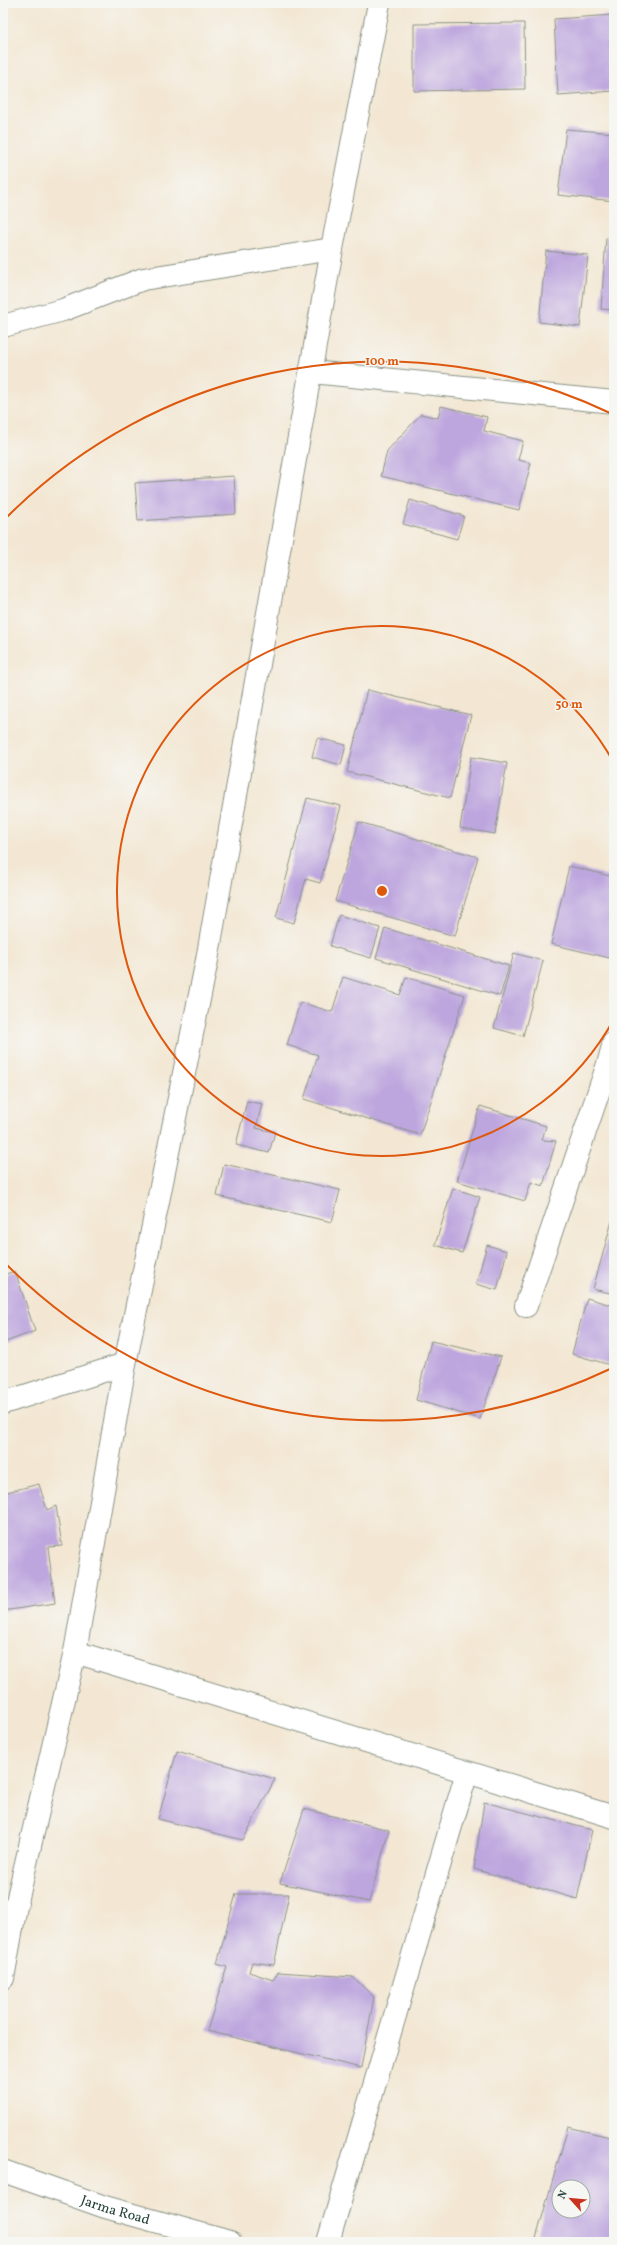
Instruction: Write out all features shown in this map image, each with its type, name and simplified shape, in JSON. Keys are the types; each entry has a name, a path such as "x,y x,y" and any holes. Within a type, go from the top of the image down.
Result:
{"street":[{"path":"3,1978 16,1906 75,1652 125,1364 207,960 312,372 332,249 379,3"},
{"path":"3,326 63,310 143,279 332,249"},
{"path":"312,372 614,402"},
{"path":"526,1306 612,1055"},
{"path":"3,1403 125,1364"},
{"path":"75,1652 614,1817"},
{"path":"328,2242 467,1772"},
{"name":"Jarma Road","path":"3,2171 105,2207 230,2242"}],"building":[{"path":"614,15 614,91 558,95 554,19"},
{"path":"524,23 525,89 414,91 414,24"},
{"path":"566,129 614,133 614,201 558,195"},
{"path":"606,238 614,239 614,310 601,309"},
{"path":"546,251 588,255 580,327 539,322"},
{"path":"441,406 487,417 484,431 523,441 518,460 531,463 519,510 381,476 387,451 421,414 438,418"},
{"path":"234,476 236,514 138,521 135,483"},
{"path":"410,500 464,516 457,539 403,524"},
{"path":"367,690 471,715 450,798 347,772"},
{"path":"317,738 346,745 341,765 312,757"},
{"path":"471,757 507,763 495,834 460,828"},
{"path":"307,798 341,806 320,883 306,879 294,923 276,918"},
{"path":"359,822 478,857 455,936 335,901"},
{"path":"569,866 614,877 614,959 551,944"},
{"path":"339,915 380,928 371,958 330,946"},
{"path":"385,928 509,966 500,996 376,958"},
{"path":"514,953 543,961 523,1036 494,1028"},
{"path":"343,977 400,995 406,977 465,995 420,1135 304,1099 318,1055 287,1045 300,1002 332,1012"},
{"path":"247,1101 262,1104 256,1128 275,1132 269,1153 236,1145"},
{"path":"480,1106 546,1126 542,1140 556,1141 543,1186 531,1182 525,1201 457,1181"},
{"path":"224,1164 340,1190 332,1222 217,1196"},
{"path":"453,1188 480,1197 462,1253 435,1245"},
{"path":"612,1221 614,1221 614,1294 593,1289"},
{"path":"487,1245 507,1251 497,1290 476,1284"},
{"path":"15,1271 35,1331 3,1343 3,1275"},
{"path":"587,1298 614,1306 614,1366 572,1354"},
{"path":"431,1341 501,1357 480,1419 416,1400"},
{"path":"39,1484 47,1510 56,1506 62,1546 48,1547 55,1603 3,1611 3,1493"},
{"path":"177,1751 275,1779 243,1840 158,1819"},
{"path":"484,1802 592,1830 577,1899 474,1869"},
{"path":"304,1809 389,1830 369,1902 280,1883"},
{"path":"236,1894 289,1894 274,1965 252,1962 249,1972 273,1980 278,1972 353,1977 374,1997 361,2068 207,2031 227,1967 217,1964"},
{"path":"568,2127 614,2138 614,2242 535,2242 551,2186 551,2219 591,2219 591,2179 553,2179"}]}
